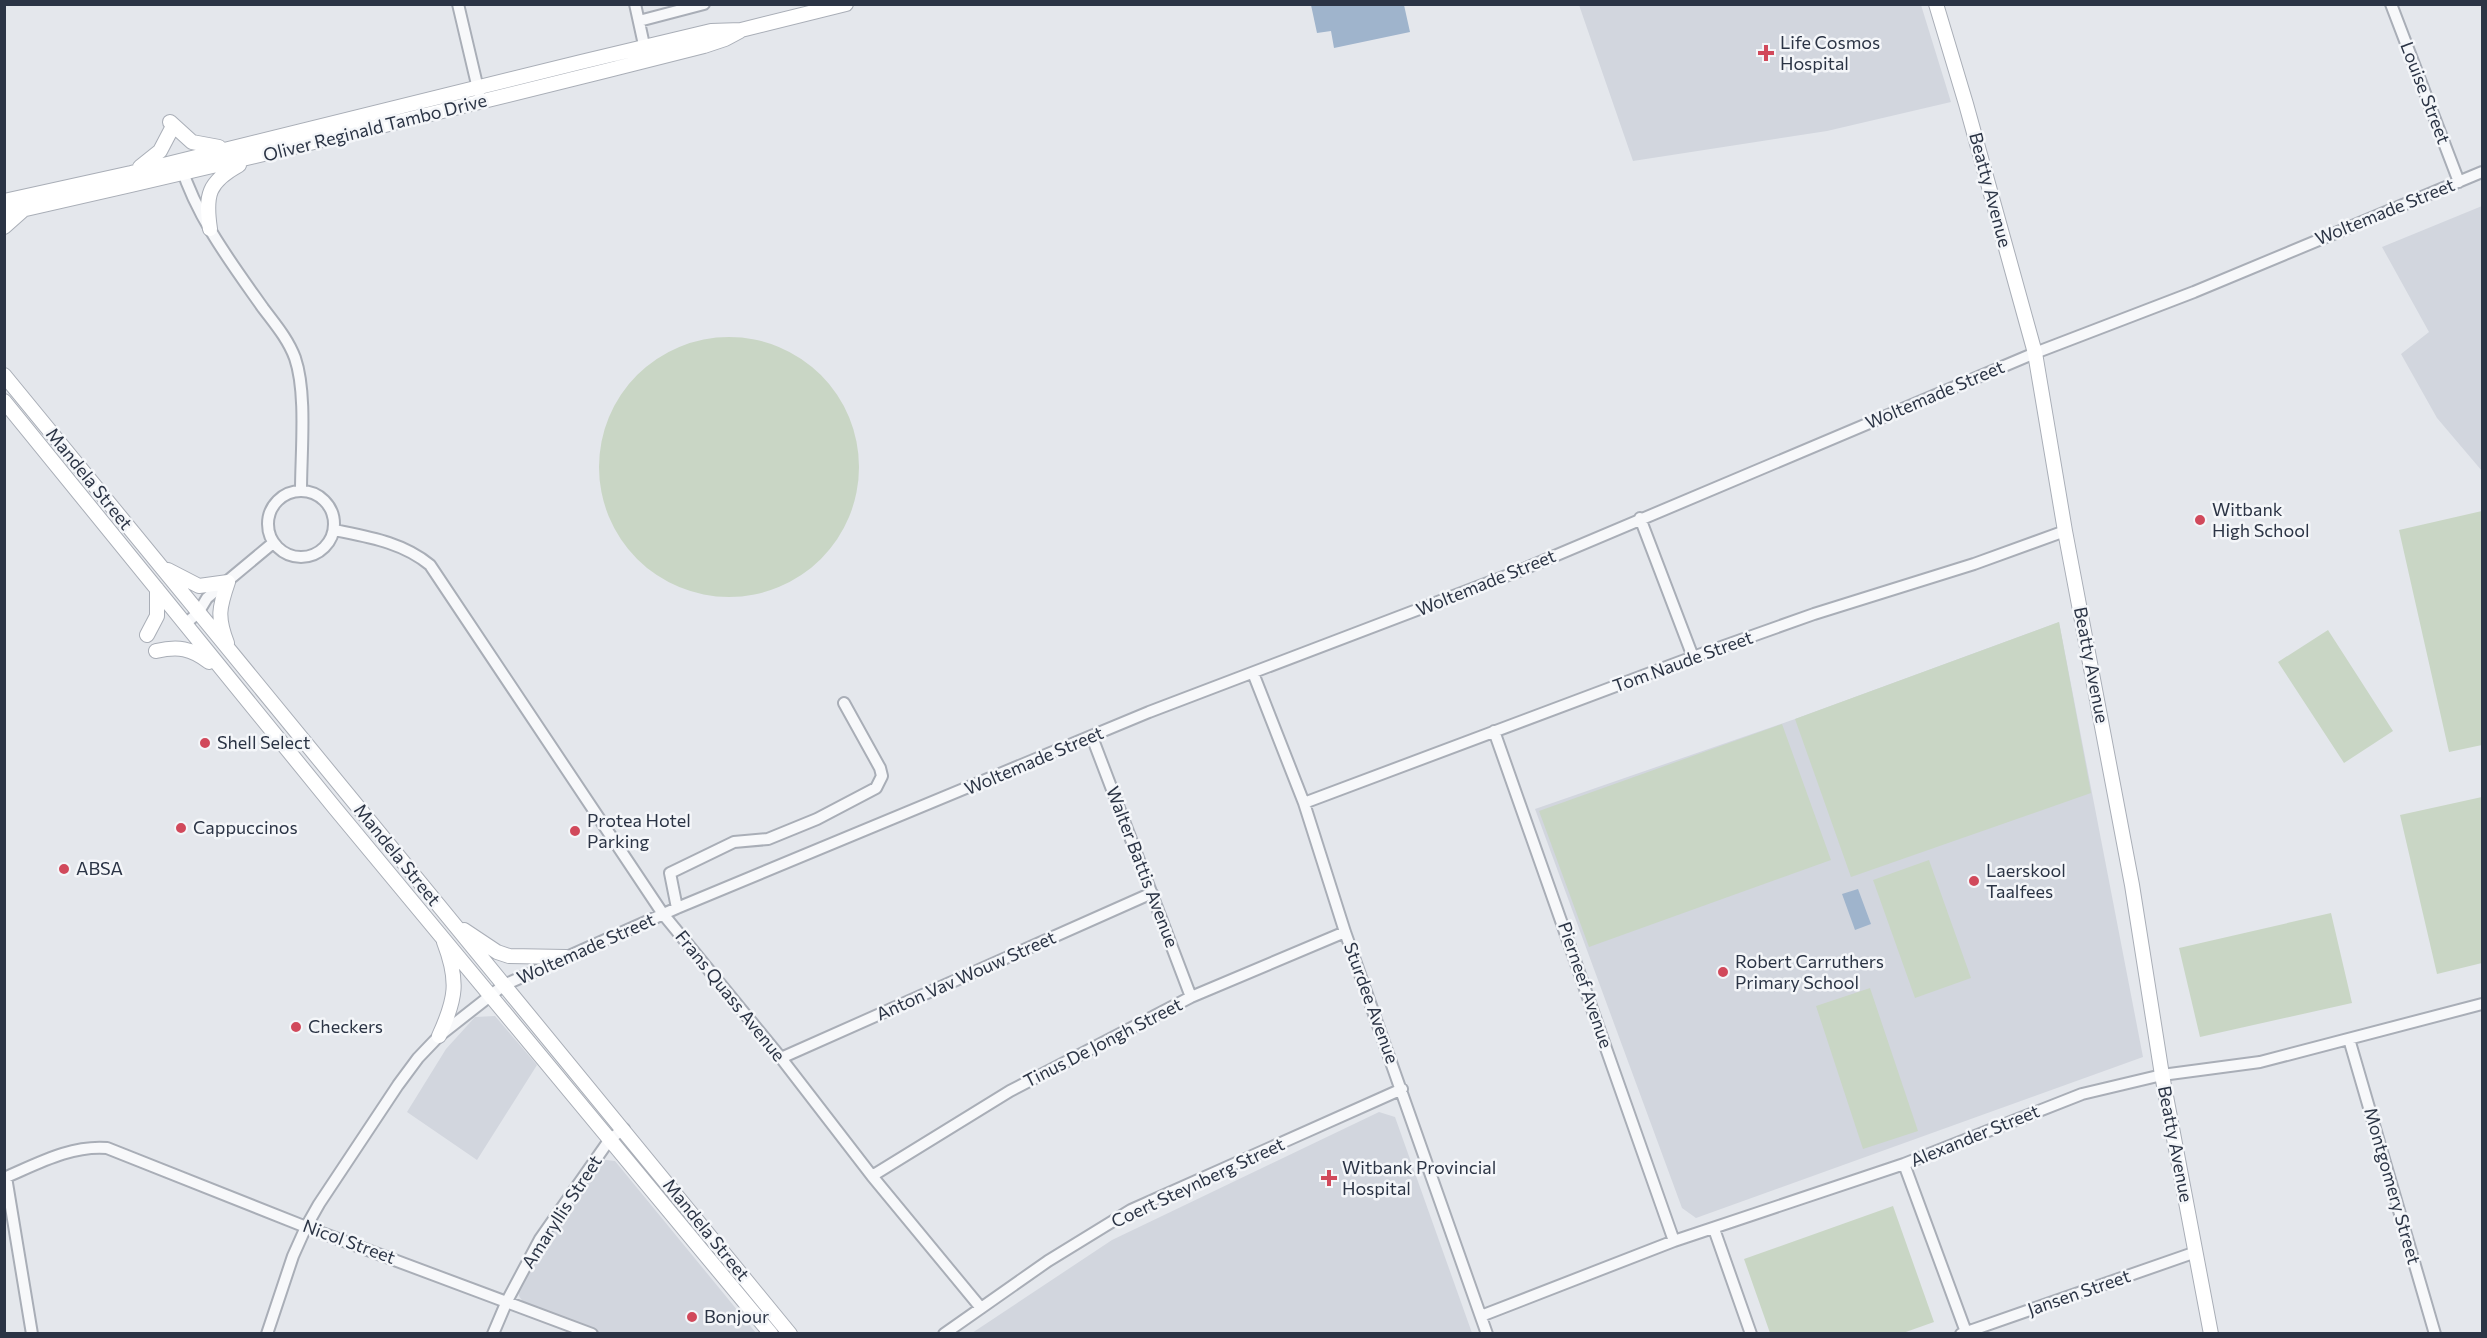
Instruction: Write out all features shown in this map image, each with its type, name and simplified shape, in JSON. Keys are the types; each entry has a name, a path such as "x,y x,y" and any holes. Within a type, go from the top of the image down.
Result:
{"main road":[{"name":"Oliver Reginald Tambo Drive","path":"4,214 183,174 482,102 646,54 711,31 741,30 846,4"},
{"name":"Beatty Avenue","path":"1936,4 2035,353 2065,531 2132,885 2162,1075 2211,1334"},
{"name":"Oliver Reginald Tambo Drive","path":"4,201 131,173 225,148 478,88 646,54"},
{"path":"131,173 160,151 171,126 192,142 225,148"},
{"path":"210,229 207,203 213,186 228,171 254,157"},
{"path":"4,227 24,210"},
{"name":"Mandela Street","path":"6,376 790,1334"},
{"name":"Mandela Street","path":"4,401 227,676 771,1334"},
{"path":"161,566 199,586 228,582 219,618 231,653"},
{"path":"147,635 157,616 157,589"},
{"path":"156,651 171,648 190,649 227,676"},
{"path":"453,923 497,952 509,956 566,957"},
{"path":"439,1036 452,1008 454,982 448,952 441,934"}],"street":[{"path":"458,4 482,102"},
{"path":"635,4 646,54"},
{"path":"639,21 704,4"},
{"name":"Louise Street","path":"2391,4 2459,182"},
{"path":"179,160 196,204 210,229 284,336 295,359 300,392 301,490"},
{"name":"Woltemade Street","path":"267,1334 293,1256 306,1227 403,1078 439,1036 504,985 677,908 1149,712 1519,571 2035,353 2194,292 2482,172"},
{"path":"301,490 312,492 322,498 330,507 334,518 331,538 321,550 306,557 289,555 273,543 269,532 270,511 282,496 301,490"},
{"path":"1640,518 1693,657"},
{"name":"Frans Quass Avenue","path":"334,530 398,545 423,558 436,572 663,914 781,1058 872,1176 981,1308"},
{"name":"Tom Naude Street","path":"1304,803 1693,657 1814,614 1974,564 2065,531"},
{"path":"185,624 198,613 207,598 273,543"},
{"path":"176,613 189,602 207,598"},
{"name":"Sturdee Avenue","path":"1253,673 1304,803 1345,932 1487,1334"},
{"path":"677,908 670,873 734,842 768,839 817,819 876,788 882,776 880,768 844,703"},
{"name":"Pierneef Avenue","path":"1494,730 1674,1241"},
{"name":"Walter Battis Avenue","path":"1092,737 1191,998"},
{"name":"Anton Vav Wouw Street","path":"781,1058 1152,893"},
{"name":"Tinus De Jongh Street","path":"872,1176 1010,1091 1191,998 1345,932"},
{"name":"Alexander Street","path":"1481,1317 1674,1241 1904,1164 2082,1094 2162,1075 2260,1062 2482,1004"},
{"name":"Montgomery Street","path":"2349,1039 2435,1334"},
{"name":"Coert Steynberg Street","path":"944,1334 1048,1261 1131,1210 1402,1089"},
{"name":"Amaryllis Street","path":"493,1334 507,1301 540,1239 610,1139 624,1130"},
{"name":"Nicol Street","path":"5,1177 75,1150 107,1148 306,1227 592,1334"},
{"path":"1904,1164 1963,1333"},
{"path":"5,1177 32,1334"},
{"path":"1714,1229 1751,1334"},
{"name":"Jansen Street","path":"1963,1333 2196,1252"}],"shaded area":[{"name":"Life Cosmos Hospital","path":"1579,5 1921,5 1951,102 1827,131 1633,161"},
{"path":"2482,206 2482,471 2437,418 2401,354 2429,332 2382,247"},
{"path":"2059,622 2143,1057 1696,1218 1682,1208 1535,809 1795,719"},
{"path":"495,1016 537,1065 477,1160 407,1112 446,1049 475,1017"},
{"name":"Witbank Provincial Hospital","path":"1379,1112 1395,1117 1472,1333 972,1333 1112,1240"},
{"path":"606,1160 615,1161 756,1333 600,1333 525,1305 519,1296 518,1288 597,1164"}],"green space":[{"path":"729,337 754,340 779,347 801,359 821,375 837,395 849,417 856,442 859,467 856,492 849,517 837,539 821,559 801,575 779,587 754,594 729,597 704,594 679,587 657,575 637,559 621,539 609,517 602,492 599,467 602,442 609,417 621,395 637,375 657,359 679,347 704,340"},
{"path":"2482,511 2482,745 2449,752 2399,530"},
{"path":"2059,622 2091,793 1851,877 1795,719"},
{"path":"2328,630 2393,731 2344,763 2278,662"},
{"path":"1782,724 1831,860 1589,947 1539,811"},
{"path":"2482,797 2482,963 2437,974 2400,815"},
{"path":"1929,860 1971,978 1915,998 1873,880"},
{"path":"2331,913 2352,1003 2200,1037 2179,948"},
{"path":"1870,988 1918,1131 1863,1149 1816,1006"},
{"path":"1893,1206 1934,1322 1903,1333 1770,1333 1744,1259"}],"water":[{"path":"1311,5 1404,5 1410,32 1334,48 1331,31 1317,33"},
{"path":"1858,889 1871,924 1855,930 1842,894"}],"place":[{"name":"Life Cosmos Hospital","path":"1766,53"},
{"name":"Witbank High School","path":"2200,520"},
{"name":"Shell Select","path":"205,743"},
{"name":"Cappuccinos","path":"181,828"},
{"name":"Protea Hotel Parking","path":"575,831"},
{"name":"ABSA","path":"64,869"},
{"name":"Laerskool Taalfees","path":"1974,881"},
{"name":"Robert Carruthers Primary School","path":"1723,972"},
{"name":"Checkers","path":"296,1027"},
{"name":"Witbank Provincial Hospital","path":"1329,1178"},
{"name":"Bonjour","path":"692,1317"}]}
